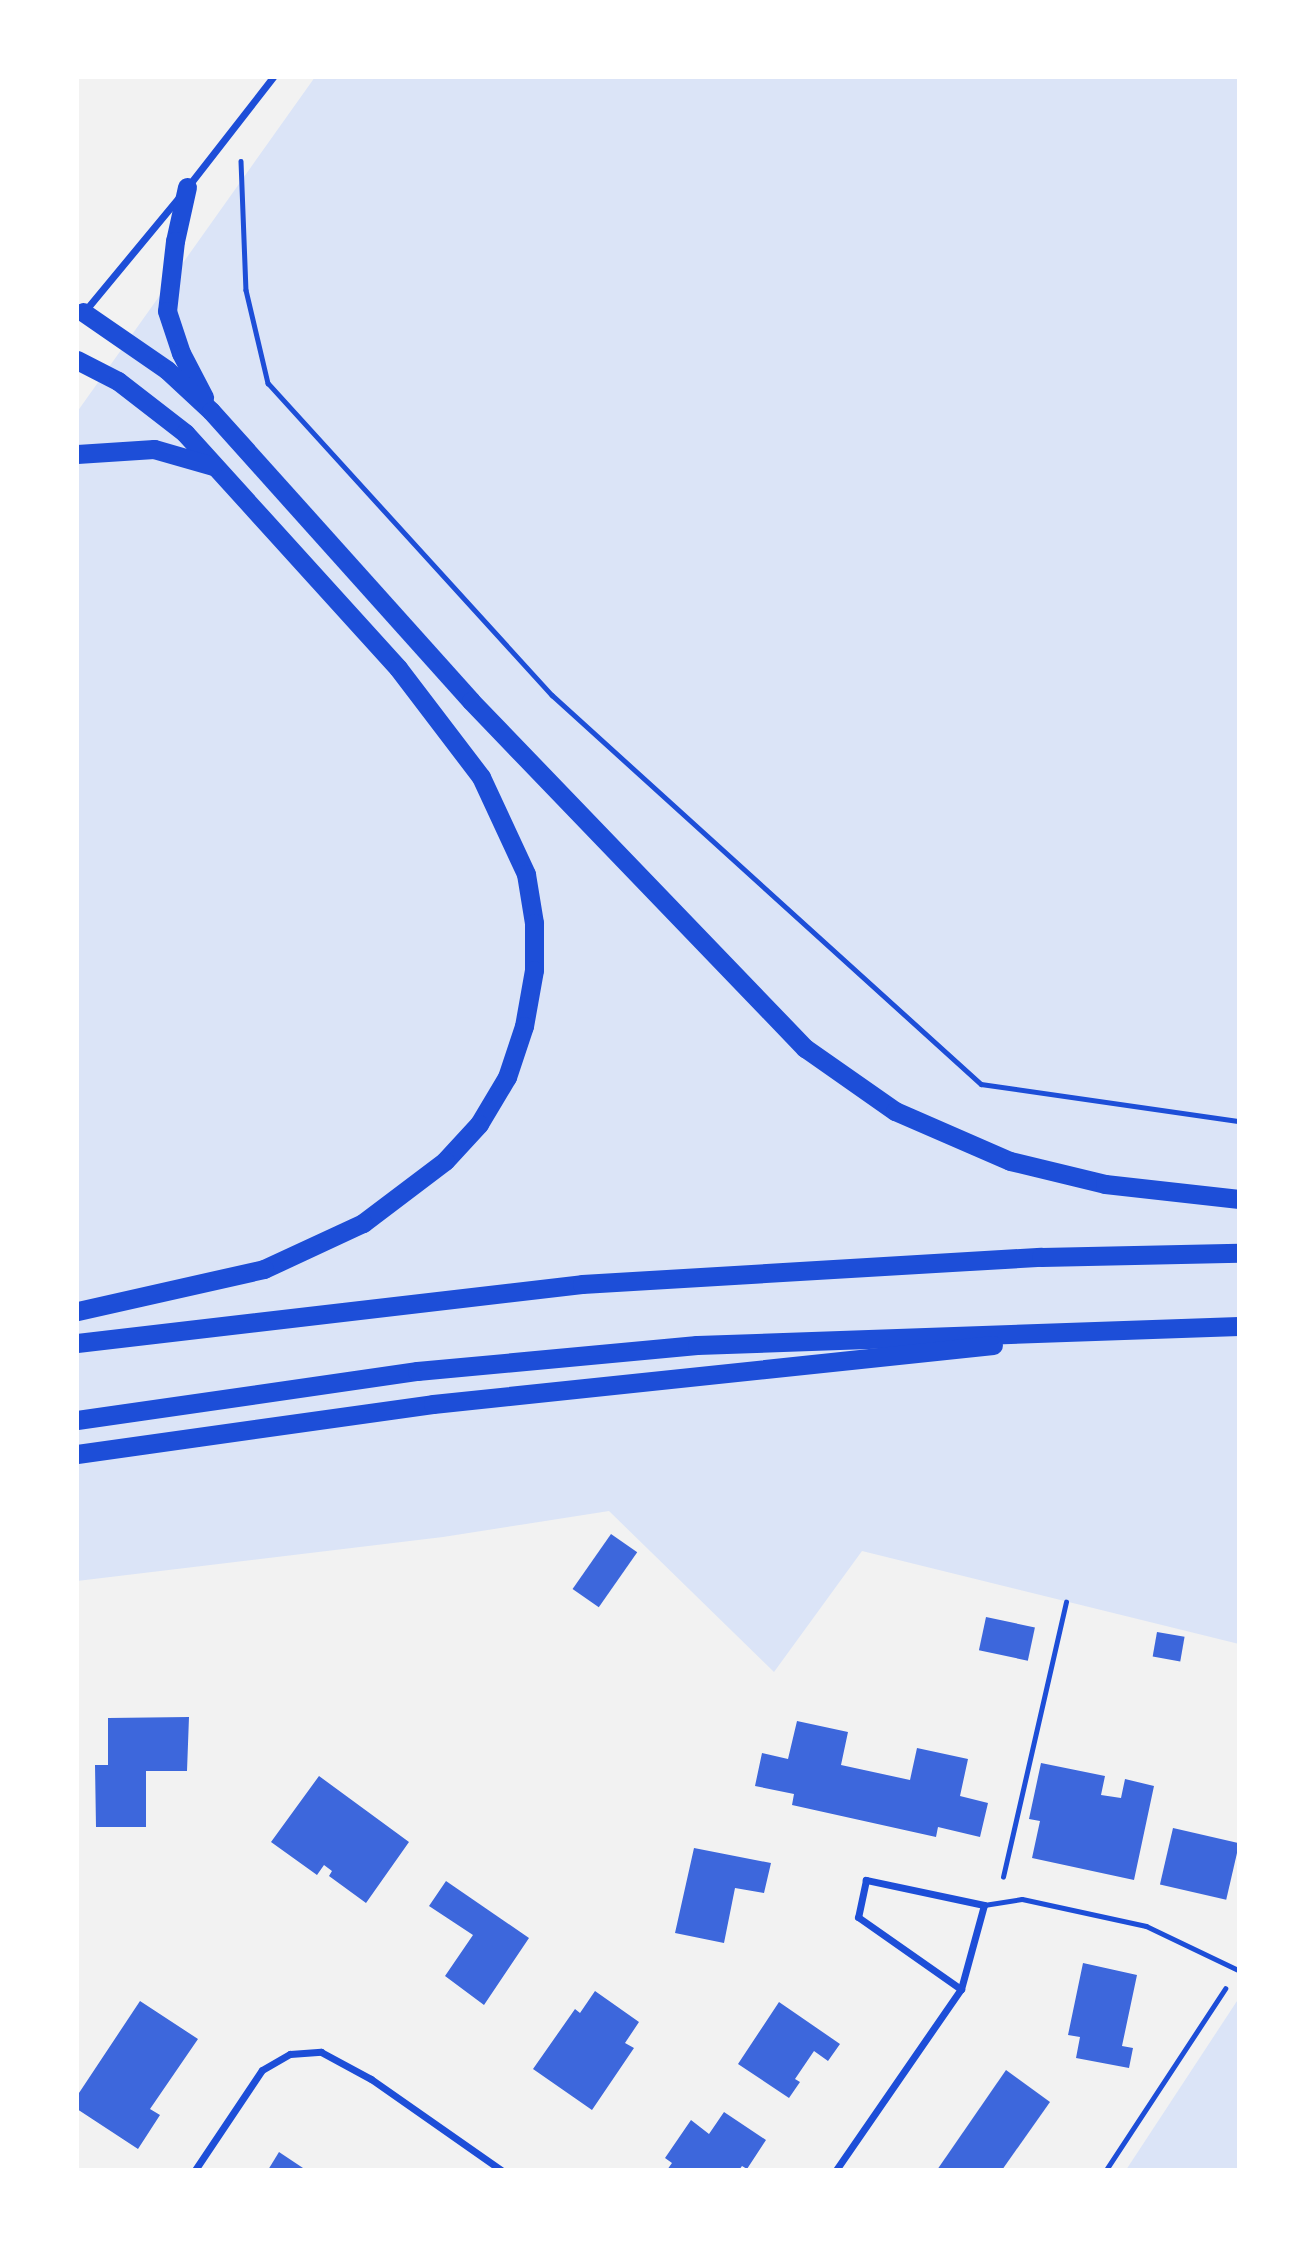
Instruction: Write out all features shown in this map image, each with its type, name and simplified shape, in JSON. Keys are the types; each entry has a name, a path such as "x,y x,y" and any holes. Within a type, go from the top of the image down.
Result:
{"highway":[{"path":"187,187 175,241 167,311 181,353 211,411"},
{"path":"83,312 167,370 211,411 471,701 805,1048 895,1111 1010,1161 1105,1184 1239,1199"},
{"path":"77,360 118,381 184,433 398,668 481,777 526,874 534,923 528,1003 507,1077 479,1124 445,1161 363,1223 264,1269 77,1311"},
{"path":"77,454 154,449 215,466"},
{"path":"77,1343 582,1284 1041,1257 1239,1253"},
{"path":"77,1454 433,1404 1178,1326"},
{"path":"77,1420 417,1371 697,1345 1178,1326 1239,1326"}],"street":[{"path":"83,312 239,124 273,77"},
{"path":"836,2170 961,1989 984,1905 866,1880 858,1917 961,1989"},
{"path":"195,2170 262,2070 290,2054 321,2052 371,2079 501,2170"}],"lane":[{"path":"984,1905 998,1900 1022,1899 1146,1926 1238,1970"}],"path":[{"path":"239,124 246,290 268,383 552,695 981,1084 1239,1121"},
{"path":"998,1900 1066,1602"},
{"path":"1106,2170 1238,1970"}],"shaded area":[{"path":"315,77 1239,77 1239,1644 862,1551 774,1672 609,1511 443,1537 77,1581 77,412"},
{"path":"1239,1998 1239,2170 1126,2170"}],"building":[{"path":"611,1534 637,1552 599,1607 573,1589"},
{"path":"986,1617 1035,1627 1028,1661 979,1650"},
{"path":"1157,1632 1185,1637 1180,1661 1153,1657"},
{"path":"189,1717 187,1771 146,1771 146,1827 96,1827 95,1765 108,1765 108,1718"},
{"path":"797,1721 848,1732 841,1765 910,1780 917,1748 968,1759 960,1796 988,1803 980,1837 938,1827 936,1837 792,1805 794,1794 755,1786 762,1753 788,1759"},
{"path":"1041,1763 1105,1776 1101,1795 1121,1798 1125,1779 1154,1786 1134,1880 1032,1858 1040,1821 1029,1819"},
{"path":"319,1776 409,1842 366,1903 329,1876 332,1871 324,1865 317,1875 271,1842"},
{"path":"1173,1828 1239,1843 1226,1900 1160,1885"},
{"path":"694,1848 771,1863 764,1893 735,1888 724,1943 675,1933"},
{"path":"446,1881 529,1938 484,2005 445,1976 473,1935 429,1906"},
{"path":"1083,1963 1137,1975 1122,2046 1133,2048 1129,2068 1076,2058 1080,2037 1068,2035"},
{"path":"595,1991 639,2022 625,2043 634,2048 592,2110 533,2069 575,2009 580,2013"},
{"path":"140,2001 198,2039 150,2109 160,2115 138,2149 77,2109 77,2096"},
{"path":"779,2002 840,2044 828,2061 814,2051 795,2079 800,2082 789,2098 738,2064"},
{"path":"1006,2070 1050,2102 1002,2170 937,2170"},
{"path":"724,2112 766,2140 747,2169 742,2166 739,2170 667,2170 672,2163 665,2158 691,2120 709,2134"},
{"path":"279,2152 306,2170 268,2170"}]}
